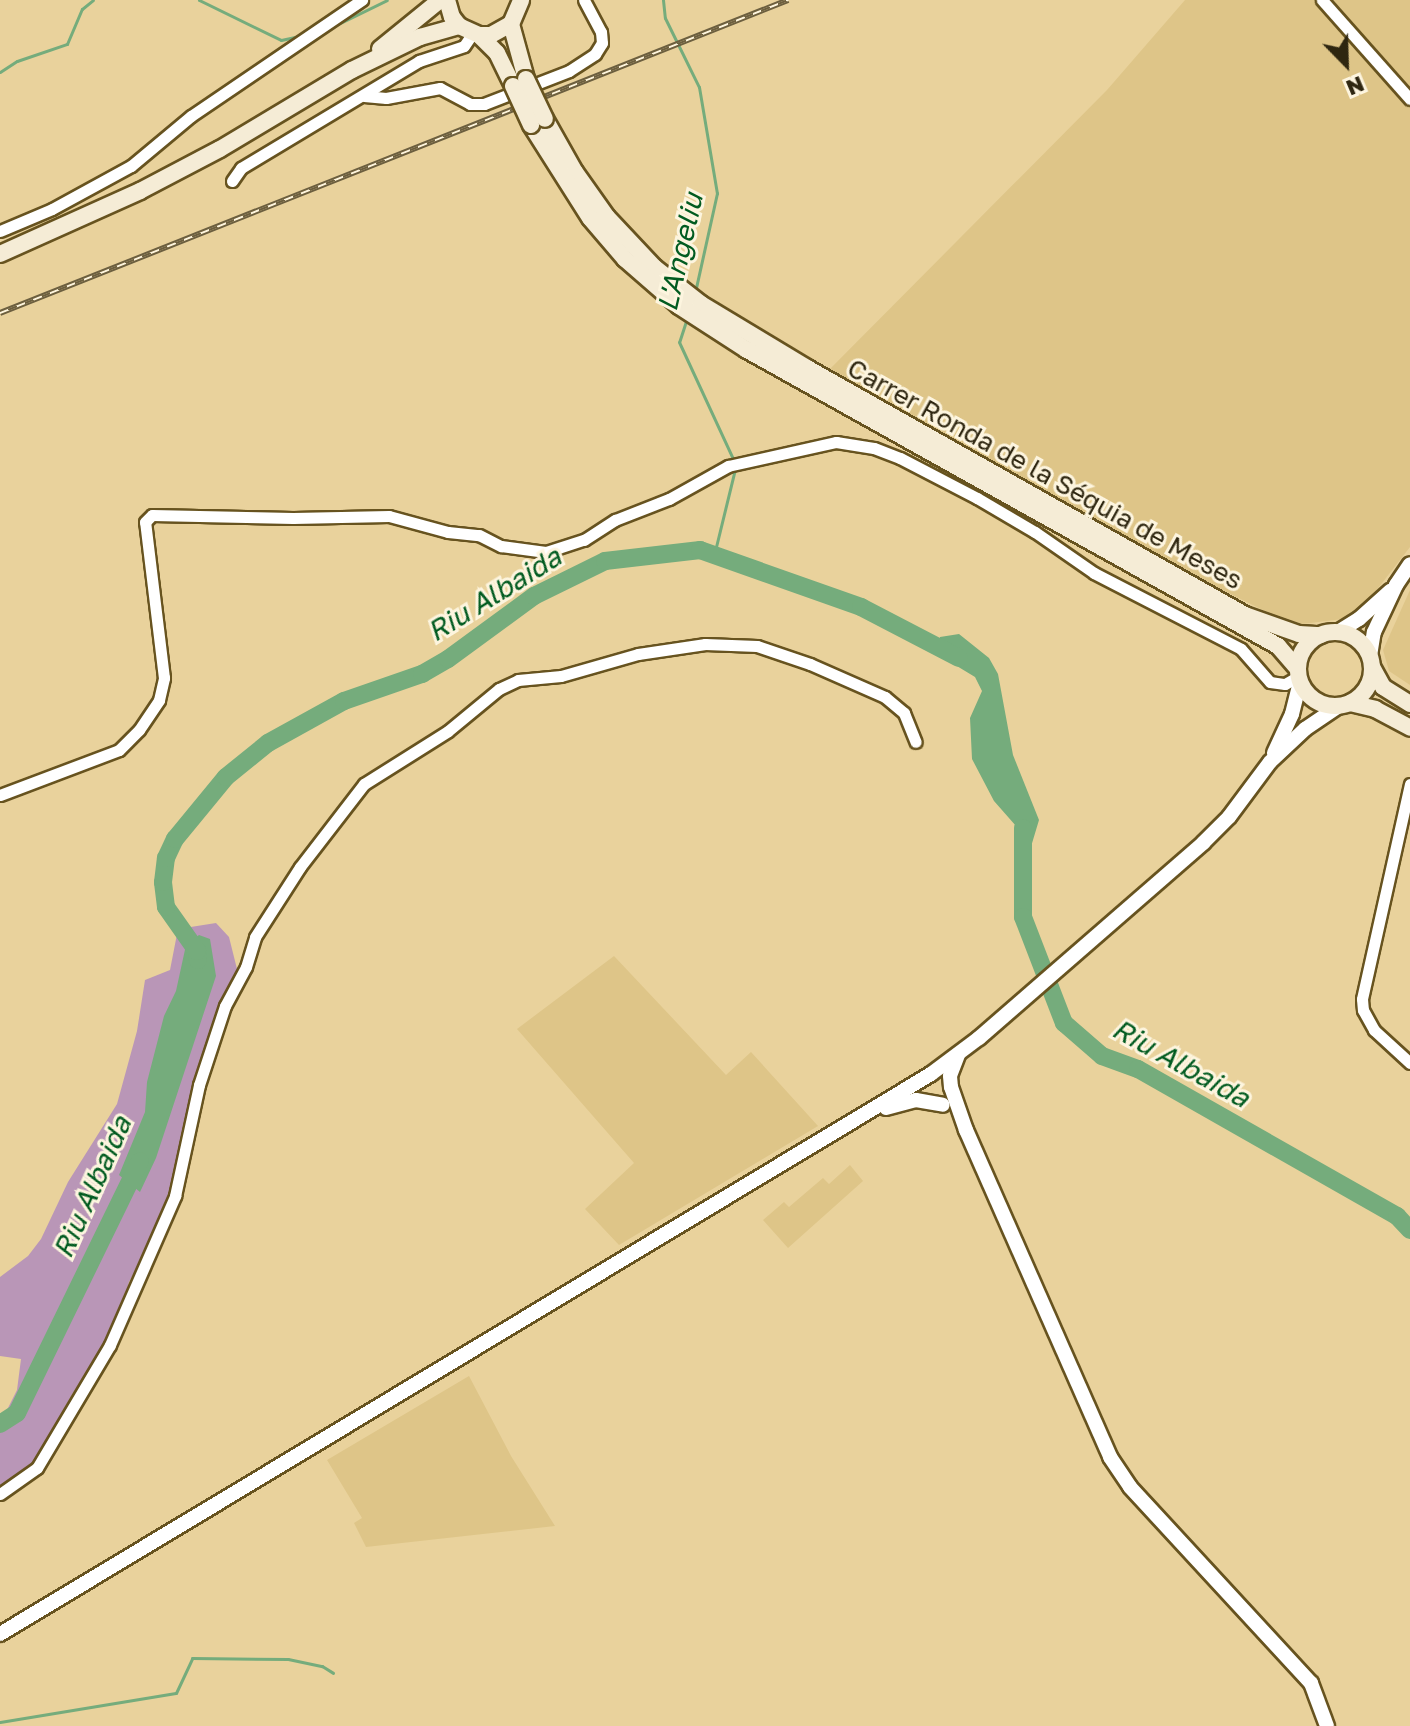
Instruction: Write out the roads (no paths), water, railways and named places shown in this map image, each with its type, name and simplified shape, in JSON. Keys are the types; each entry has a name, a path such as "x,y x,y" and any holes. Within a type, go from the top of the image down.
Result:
{"main road":[{"path":"352,70 440,0"},
{"path":"447,0 470,32 497,53 520,82 577,202 652,274 679,306 750,343"},
{"path":"520,82 511,24 521,0"},
{"path":"0,254 140,191 220,149 352,70 420,37 470,32 491,35 511,24"},
{"name":"Carrer Ronda de la Séquia de Meses","path":"750,343 1245,615 1299,634 1329,633"},
{"name":"Carrer Ronda de la Séquia de Meses","path":"750,343 1278,646 1299,676"},
{"path":"1410,704 1383,687 1358,639 1329,633 1302,652 1299,676 1312,698 1375,709 1410,728"},
{"path":"1344,705 1367,689 1371,662"}],"street":[{"path":"0,231 52,209 131,166 191,116 362,0"},
{"path":"364,96 386,98 440,88 470,104 484,104 569,71 595,54 602,43 601,32 584,0"},
{"path":"1322,0 1410,99"},
{"path":"232,181 241,168 419,61 464,46 470,32"},
{"path":"0,795 119,750 139,730 159,700 164,678 145,522 152,515 293,518 389,516 448,532 479,535 523,551 546,552 584,540 615,520 669,499 728,466 836,442 874,448 977,498 1035,532 1094,573 1241,649 1270,682 1285,684 1299,676"},
{"path":"1371,662 1374,632 1396,585 1410,564"},
{"path":"1329,633 1359,619 1396,585"},
{"path":"0,1494 37,1468 110,1345 175,1196 199,1085 225,1006 246,967 255,937 300,867 364,784 448,731 499,689 518,680 561,676 638,654 705,644 757,646 810,664 885,697 904,713 916,742"},
{"path":"1270,762 1292,714 1299,676"},
{"path":"0,1634 931,1074 979,1038 1229,817 1270,762 1305,729 1344,705"},
{"path":"1410,784 1362,999 1363,1010 1374,1030 1410,1063"},
{"path":"958,1055 950,1076 951,1087 966,1130 1110,1457 1130,1487 1311,1683 1327,1726"},
{"path":"931,1074 951,1087"},
{"path":"931,1074 933,1092 966,1130"},
{"path":"862,1116 916,1100 943,1105"}],"waterway":[{"path":"0,72 17,61 67,44 82,9 93,0"},
{"path":"199,0 281,40 300,36"},
{"path":"332,27 387,0"},
{"name":"L'Angeliu","path":"663,0 665,18 699,87 717,193 695,292"},
{"name":"L'Angeliu","path":"687,318 679,342 734,461"},
{"name":"L'Angeliu","path":"714,555 735,469"},
{"name":"Riu Albaida","path":"198,960 197,951 166,907 163,882 166,858 175,839 226,777 268,743 344,701 422,674 448,659 534,596 605,561 700,550 861,607 959,658"},
{"name":"Riu Albaida","path":"1023,828 1023,917 1064,1023 1102,1056 1138,1069 1397,1216 1410,1230"},
{"name":"Riu Albaida","path":"0,1424 17,1413 140,1161"},
{"path":"0,1722 176,1693 192,1658 288,1659 322,1666 333,1673"}],"railway":[{"path":"0,313 788,0"}]}
